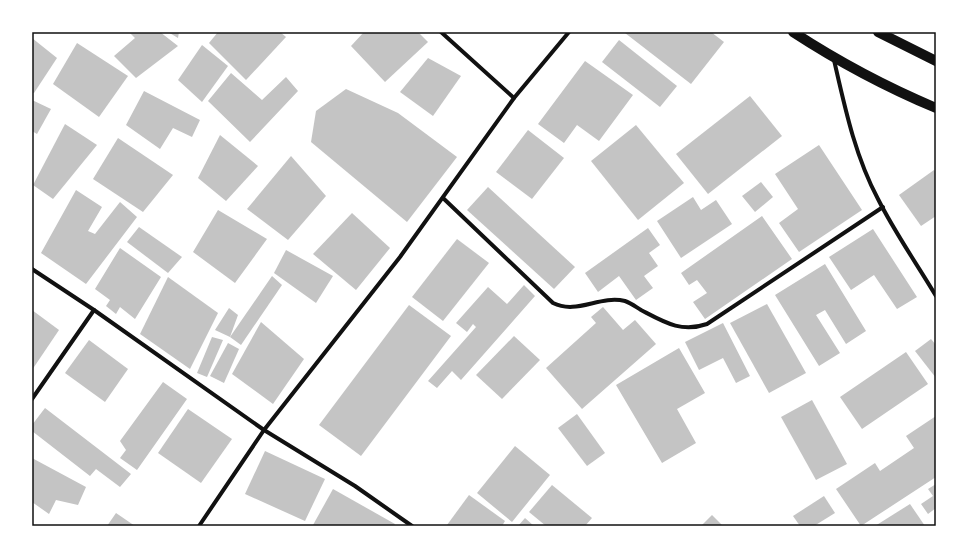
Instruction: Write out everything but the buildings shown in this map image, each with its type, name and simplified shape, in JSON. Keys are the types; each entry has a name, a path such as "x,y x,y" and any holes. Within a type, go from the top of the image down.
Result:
{"main road":[{"path":"793,32 834,59 904,95 936,108"},
{"path":"878,32 936,61"}],"street":[{"path":"440,32 514,98"},
{"path":"199,526 264,430 400,257 514,98 569,32"},
{"path":"834,59 846,116 859,156 883,207 936,296"},
{"path":"443,198 553,304 562,308 572,308 605,300 627,302 666,323 684,328 696,328 708,324 883,207"},
{"path":"32,269 94,310 264,430 355,486 412,526"},
{"path":"32,399 94,310"}]}
